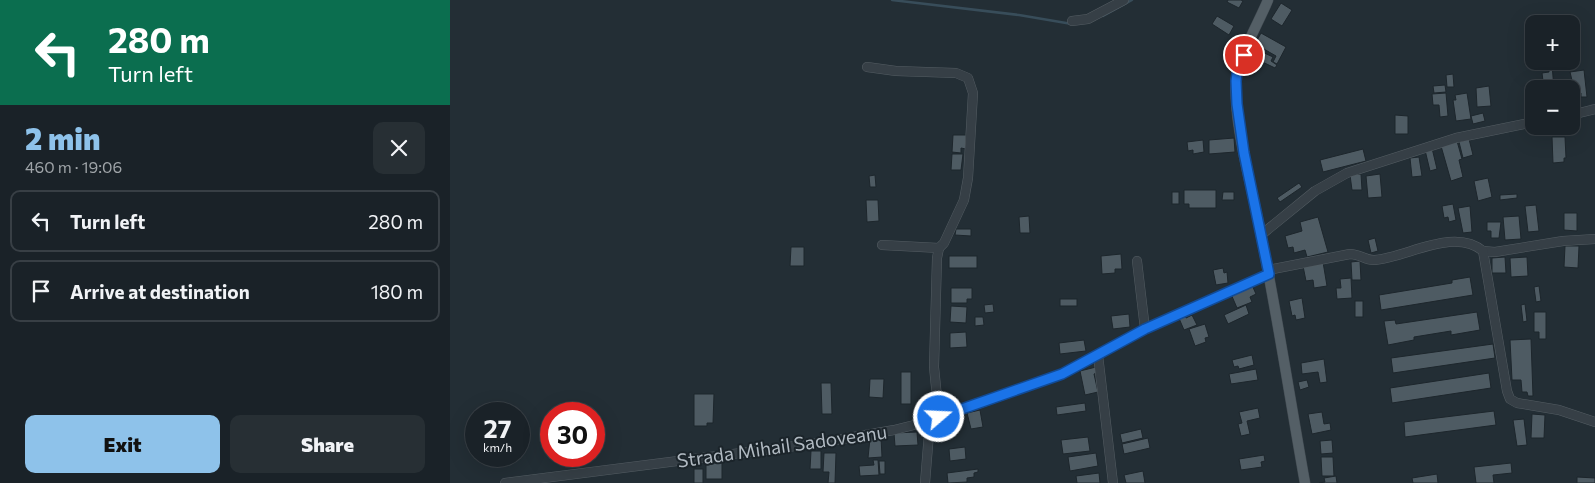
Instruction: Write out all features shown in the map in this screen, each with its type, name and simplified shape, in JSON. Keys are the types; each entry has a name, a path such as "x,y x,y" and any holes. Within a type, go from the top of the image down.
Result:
{"main road":[{"path":"1268,0 1238,66 1236,81 1244,153 1268,272 1305,483"}],"street":[{"path":"1072,21 1088,19 1124,0"},
{"path":"867,67 896,71 956,74 968,78 973,93 967,186 964,200 948,236 939,248 934,367 934,419 925,483"},
{"path":"1580,113 1595,109"},
{"path":"1261,235 1315,191 1347,173 1456,138 1525,124"},
{"path":"1595,239 1563,241 1495,252 1483,251 1507,391 1510,399 1516,403 1559,410 1595,422"},
{"name":"Strada Mihail Sadoveanu","path":"505,483 819,443 894,430 934,419 1053,378 1145,329 1268,272 1350,254 1361,255 1374,261 1451,242 1466,242 1483,251"},
{"path":"882,245 939,248"},
{"path":"1137,261 1145,329"},
{"path":"1098,355 1113,483"}],"building":[{"path":"1228,0 1243,1 1239,8 1227,2"},
{"path":"1281,3 1292,10 1282,26 1271,19"},
{"path":"1217,16 1234,26 1229,35 1212,24"},
{"path":"1261,33 1286,47 1277,64 1273,62 1276,56 1255,44"},
{"path":"1258,50 1273,57 1271,61 1277,65 1275,68 1254,58"},
{"path":"1549,70 1552,70 1553,80 1543,80 1542,73 1549,72"},
{"path":"1584,70 1587,97 1581,97 1580,80 1572,80 1570,72"},
{"path":"1453,74 1454,87 1447,87 1446,75"},
{"path":"1445,85 1446,92 1434,93 1433,86"},
{"path":"1489,86 1491,106 1477,107 1476,88"},
{"path":"1446,93 1448,116 1440,117 1439,105 1433,105 1432,94"},
{"path":"1467,93 1471,119 1456,121 1453,100 1456,100 1455,95"},
{"path":"1483,113 1485,121 1473,124 1471,116"},
{"path":"1395,115 1408,116 1408,134 1395,134"},
{"path":"953,135 966,135 966,149 961,148 961,153 952,152"},
{"path":"1552,137 1565,137 1566,158 1564,158 1564,162 1553,163"},
{"path":"1234,138 1235,152 1209,154 1209,140"},
{"path":"1469,139 1473,155 1463,158 1459,142"},
{"path":"1203,140 1204,152 1193,154 1193,150 1188,151 1187,142"},
{"path":"1457,141 1462,159 1459,160 1463,177 1451,181 1441,146"},
{"path":"1432,148 1437,169 1430,171 1425,150"},
{"path":"1363,149 1366,161 1323,172 1320,160"},
{"path":"952,154 963,154 961,170 951,170"},
{"path":"1419,157 1422,176 1412,177 1410,158"},
{"path":"1361,174 1362,190 1352,190 1350,175"},
{"path":"1380,174 1382,197 1368,198 1366,176"},
{"path":"875,175 876,187 870,187 869,176"},
{"path":"1488,178 1492,197 1478,201 1474,181"},
{"path":"1299,183 1302,187 1280,202 1277,198"},
{"path":"1184,190 1216,190 1216,208 1189,208 1189,204 1184,204"},
{"path":"1172,192 1179,192 1179,204 1172,204"},
{"path":"1223,192 1234,192 1234,200 1222,200"},
{"path":"1517,194 1517,198 1500,200 1500,195"},
{"path":"866,200 878,200 879,221 867,222"},
{"path":"1453,204 1456,220 1449,222 1448,217 1444,218 1442,206"},
{"path":"1536,205 1539,231 1528,232 1525,206"},
{"path":"1470,206 1472,232 1463,233 1458,208"},
{"path":"1564,213 1577,213 1577,231 1564,230"},
{"path":"1029,216 1030,233 1020,233 1019,217"},
{"path":"1519,216 1521,239 1505,240 1503,217"},
{"path":"1318,217 1328,252 1307,257 1305,250 1294,253 1293,247 1288,248 1285,236 1302,231 1300,222"},
{"path":"1487,222 1501,222 1499,238 1491,238 1491,231 1487,231"},
{"path":"956,229 971,229 971,236 955,235"},
{"path":"1375,238 1378,251 1371,253 1368,240"},
{"path":"1565,246 1579,246 1578,268 1564,267"},
{"path":"791,247 804,247 804,266 790,266"},
{"path":"1121,254 1122,269 1115,269 1115,273 1102,274 1101,256"},
{"path":"949,256 977,256 977,268 949,268"},
{"path":"1505,257 1506,273 1492,273 1492,258"},
{"path":"1527,257 1528,276 1511,277 1510,258"},
{"path":"1360,261 1361,280 1352,280 1351,262"},
{"path":"1323,262 1327,286 1314,288 1313,280 1306,281 1303,266"},
{"path":"1223,268 1224,273 1227,272 1228,283 1216,285 1213,270"},
{"path":"1470,277 1473,295 1381,310 1379,295 1452,283 1452,280"},
{"path":"1351,278 1352,298 1337,299 1336,288 1341,288 1340,279"},
{"path":"1252,285 1256,294 1250,297 1252,302 1237,308 1231,294"},
{"path":"1539,286 1541,301 1536,302 1534,287"},
{"path":"951,288 972,288 972,299 967,299 967,303 951,303"},
{"path":"1302,298 1305,318 1296,320 1295,315 1292,316 1289,301"},
{"path":"1060,299 1077,299 1077,306 1060,306"},
{"path":"1355,301 1363,301 1363,317 1355,317"},
{"path":"993,304 994,312 985,313 984,305"},
{"path":"1525,304 1527,321 1523,322 1521,305"},
{"path":"1246,305 1249,314 1228,324 1224,315"},
{"path":"951,306 967,307 966,323 950,322"},
{"path":"1477,312 1480,330 1451,335 1451,331 1414,337 1414,340 1388,345 1384,321 1395,320 1396,324"},
{"path":"1534,312 1546,312 1546,339 1539,339 1539,332 1534,332"},
{"path":"1184,313 1186,318 1192,315 1197,325 1184,330 1178,316"},
{"path":"1129,314 1130,327 1113,329 1111,316"},
{"path":"975,317 983,317 984,325 975,326"},
{"path":"1205,324 1209,337 1205,338 1206,342 1195,346 1189,329"},
{"path":"966,332 967,347 950,348 950,333"},
{"path":"1531,339 1533,396 1528,396 1527,392 1522,392 1521,380 1512,380 1510,340"},
{"path":"1084,340 1086,351 1060,354 1059,343"},
{"path":"1493,344 1495,358 1393,373 1391,358"},
{"path":"1252,355 1254,365 1239,369 1238,366 1234,367 1232,360"},
{"path":"1324,359 1327,382 1320,383 1318,372 1302,374 1301,363"},
{"path":"1096,367 1097,373 1094,374 1098,392 1085,395 1080,371"},
{"path":"1256,369 1258,380 1231,384 1229,374"},
{"path":"901,372 911,372 911,404 901,404"},
{"path":"1489,373 1491,388 1392,403 1390,388"},
{"path":"870,379 884,379 883,398 869,397"},
{"path":"1307,380 1309,387 1300,390 1298,382"},
{"path":"821,383 831,383 832,414 822,414"},
{"path":"694,394 714,394 713,423 707,423 707,426 694,426"},
{"path":"1085,403 1086,411 1057,415 1056,407"},
{"path":"1258,408 1260,418 1247,421 1250,434 1241,436 1238,424 1242,423 1239,412"},
{"path":"980,410 983,427 971,429 967,413"},
{"path":"1494,411 1496,425 1405,437 1404,422"},
{"path":"1322,412 1324,424 1330,423 1331,430 1312,434 1308,414"},
{"path":"1532,414 1545,415 1544,438 1531,438"},
{"path":"1524,419 1527,445 1517,446 1513,420"},
{"path":"1141,429 1143,438 1122,443 1120,434"},
{"path":"917,432 918,445 895,446 894,433"},
{"path":"881,437 882,457 868,458 870,438"},
{"path":"1088,437 1090,451 1063,454 1061,440"},
{"path":"1148,438 1150,448 1124,454 1122,444"},
{"path":"1332,440 1333,453 1321,454 1320,441"},
{"path":"965,447 966,459 950,461 949,449"},
{"path":"811,451 821,451 821,469 810,469"},
{"path":"824,453 836,453 835,483 828,483 829,472 823,472"},
{"path":"1096,453 1098,466 1070,471 1068,457"},
{"path":"1264,455 1265,461 1261,462 1262,467 1241,470 1239,459"},
{"path":"1321,457 1333,457 1334,476 1322,476"},
{"path":"873,460 878,460 879,475 860,476 859,466 874,465"},
{"path":"879,461 885,461 885,474 880,474"},
{"path":"706,463 722,463 722,479 706,479"},
{"path":"1511,463 1512,473 1493,475 1494,483 1476,483 1474,467"},
{"path":"694,469 703,469 703,483 694,483"},
{"path":"978,469 978,472 974,473 974,477 967,478 967,482 948,483 947,473"},
{"path":"1143,471 1145,483 1126,483 1124,475"},
{"path":"1099,473 1100,483 1077,483 1076,476"},
{"path":"1437,474 1438,483 1413,483 1412,478"},
{"path":"1336,476 1337,483 1319,483 1325,482 1324,478"},
{"path":"1577,477 1595,478 1595,483 1577,483"}],"waterway":[{"path":"892,0 1019,15 1072,24"},
{"path":"1103,16 1132,0"}],"route":[{"path":"939,417 1053,378 1180,312 1269,274 1244,153 1237,104 1236,81 1238,66 1244,55"}]}
